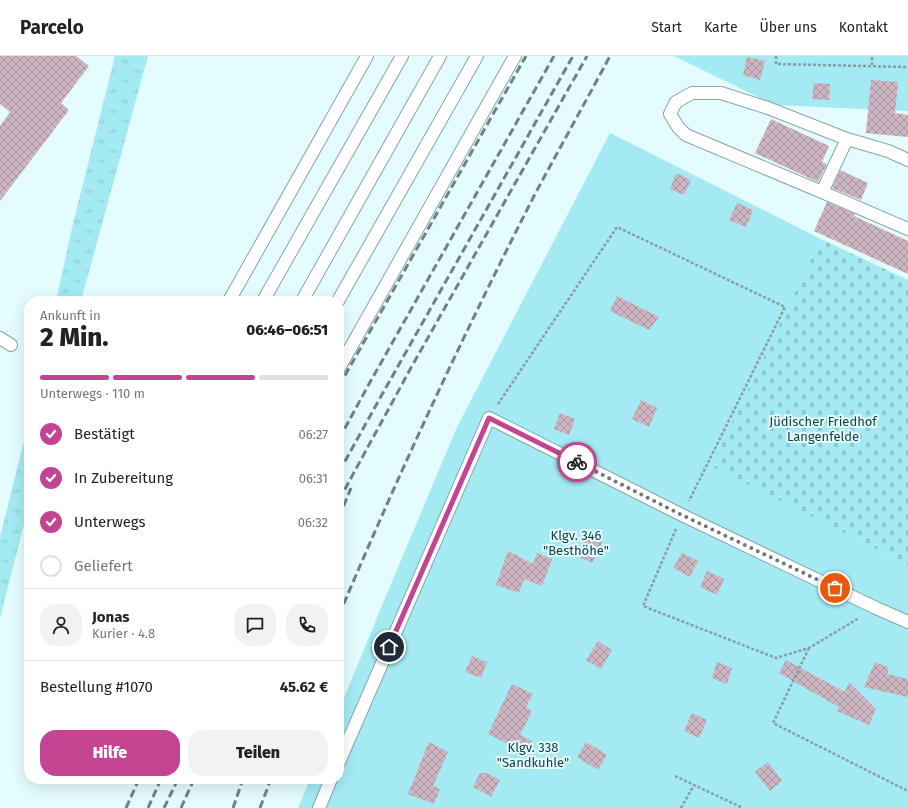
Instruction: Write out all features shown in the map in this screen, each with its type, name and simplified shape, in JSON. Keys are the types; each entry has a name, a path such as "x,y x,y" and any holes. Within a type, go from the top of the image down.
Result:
{"lane":[{"path":"232,296 367,56"},
{"path":"266,296 402,56"},
{"path":"305,296 440,56"},
{"path":"341,296 477,56"},
{"path":"344,359 515,56"},
{"path":"908,160 888,151 847,139 768,108 721,93 692,92 676,102 670,114 678,127 686,135 908,229"},
{"path":"822,192 847,139"},
{"path":"0,338 11,345"},
{"path":"344,751 489,418 682,515 908,622"},
{"path":"319,808 330,784"}],"path":[{"path":"776,56 776,64 908,67"},
{"path":"872,56 872,65"},
{"path":"489,418 617,227 785,307 682,515 643,606 776,658 809,648 876,608"},
{"path":"809,648 773,723 908,791"},
{"path":"675,776 743,808"},
{"path":"681,808 694,785"}],"green space":[{"path":"115,56 148,56 82,296 57,296 72,228"},
{"path":"674,56 908,56 908,111 774,105"},
{"name":"Klgv. 346 \"Besthöhe\"","path":"610,133 821,239 711,466 908,565 908,808 298,808 308,784 344,784 344,698 457,427"},
{"name":"Jüdischer Friedhof Langenfelde","path":"821,239 908,280 908,565 710,466"},
{"path":"24,441 24,524 0,618 0,537"}],"building":[{"path":"0,56 76,56 89,66 61,103 69,110 0,201 0,126 10,112 0,104"},
{"path":"747,57 765,61 760,80 743,75"},
{"path":"871,80 898,82 895,113 908,115 908,137 866,133"},
{"path":"814,83 830,84 829,100 812,99"},
{"path":"771,119 829,146 822,162 827,164 818,182 755,153"},
{"path":"840,170 868,183 861,200 832,188"},
{"path":"676,173 691,180 684,195 670,189"},
{"path":"827,202 855,214 854,216 908,241 908,274 814,231"},
{"path":"737,203 753,210 746,227 729,220"},
{"path":"617,296 659,317 649,330 610,311"},
{"path":"641,400 657,408 649,427 632,419"},
{"path":"560,413 575,419 569,435 554,429"},
{"path":"587,535 602,542 592,563 577,556"},
{"path":"508,551 533,564 537,553 552,559 542,586 524,579 519,593 496,585"},
{"path":"682,553 698,561 690,577 673,568"},
{"path":"707,571 724,579 717,595 700,587"},
{"path":"598,641 612,650 601,669 586,660"},
{"path":"472,656 487,662 481,678 465,672"},
{"path":"786,660 845,692 849,682 876,709 869,725 837,711 839,707 779,673"},
{"path":"717,662 732,668 727,684 712,678"},
{"path":"875,662 889,668 887,674 908,679 908,697 864,687"},
{"path":"512,684 533,694 526,707 532,711 520,735 532,741 524,756 510,750 512,746 488,734"},
{"path":"692,713 707,720 699,738 684,731"},
{"path":"429,742 448,752 433,786 440,789 434,804 408,794"},
{"path":"586,742 607,755 598,770 577,757"},
{"path":"768,762 782,781 770,791 755,772"},
{"path":"480,773 487,773 500,780 491,797 473,787"}],"railway":[{"path":"344,377 526,56"},
{"path":"344,430 554,56"},
{"path":"344,463 573,56"},
{"path":"344,491 412,366 587,56"},
{"path":"344,603 409,456 482,299 534,196 610,56"},
{"path":"344,505 351,488"},
{"path":"126,808 137,784"},
{"path":"148,808 159,784"},
{"path":"164,808 176,784"},
{"path":"181,808 192,784"},
{"path":"233,808 241,784"},
{"path":"260,808 269,784"}],"way so far":[{"path":"577,462 682,515 835,588"}],"route":[{"path":"389,647 489,418 577,462"}],"park label":[{"name":"Klgv. 338 \"Sandkuhle\"","path":"533,754"}]}
